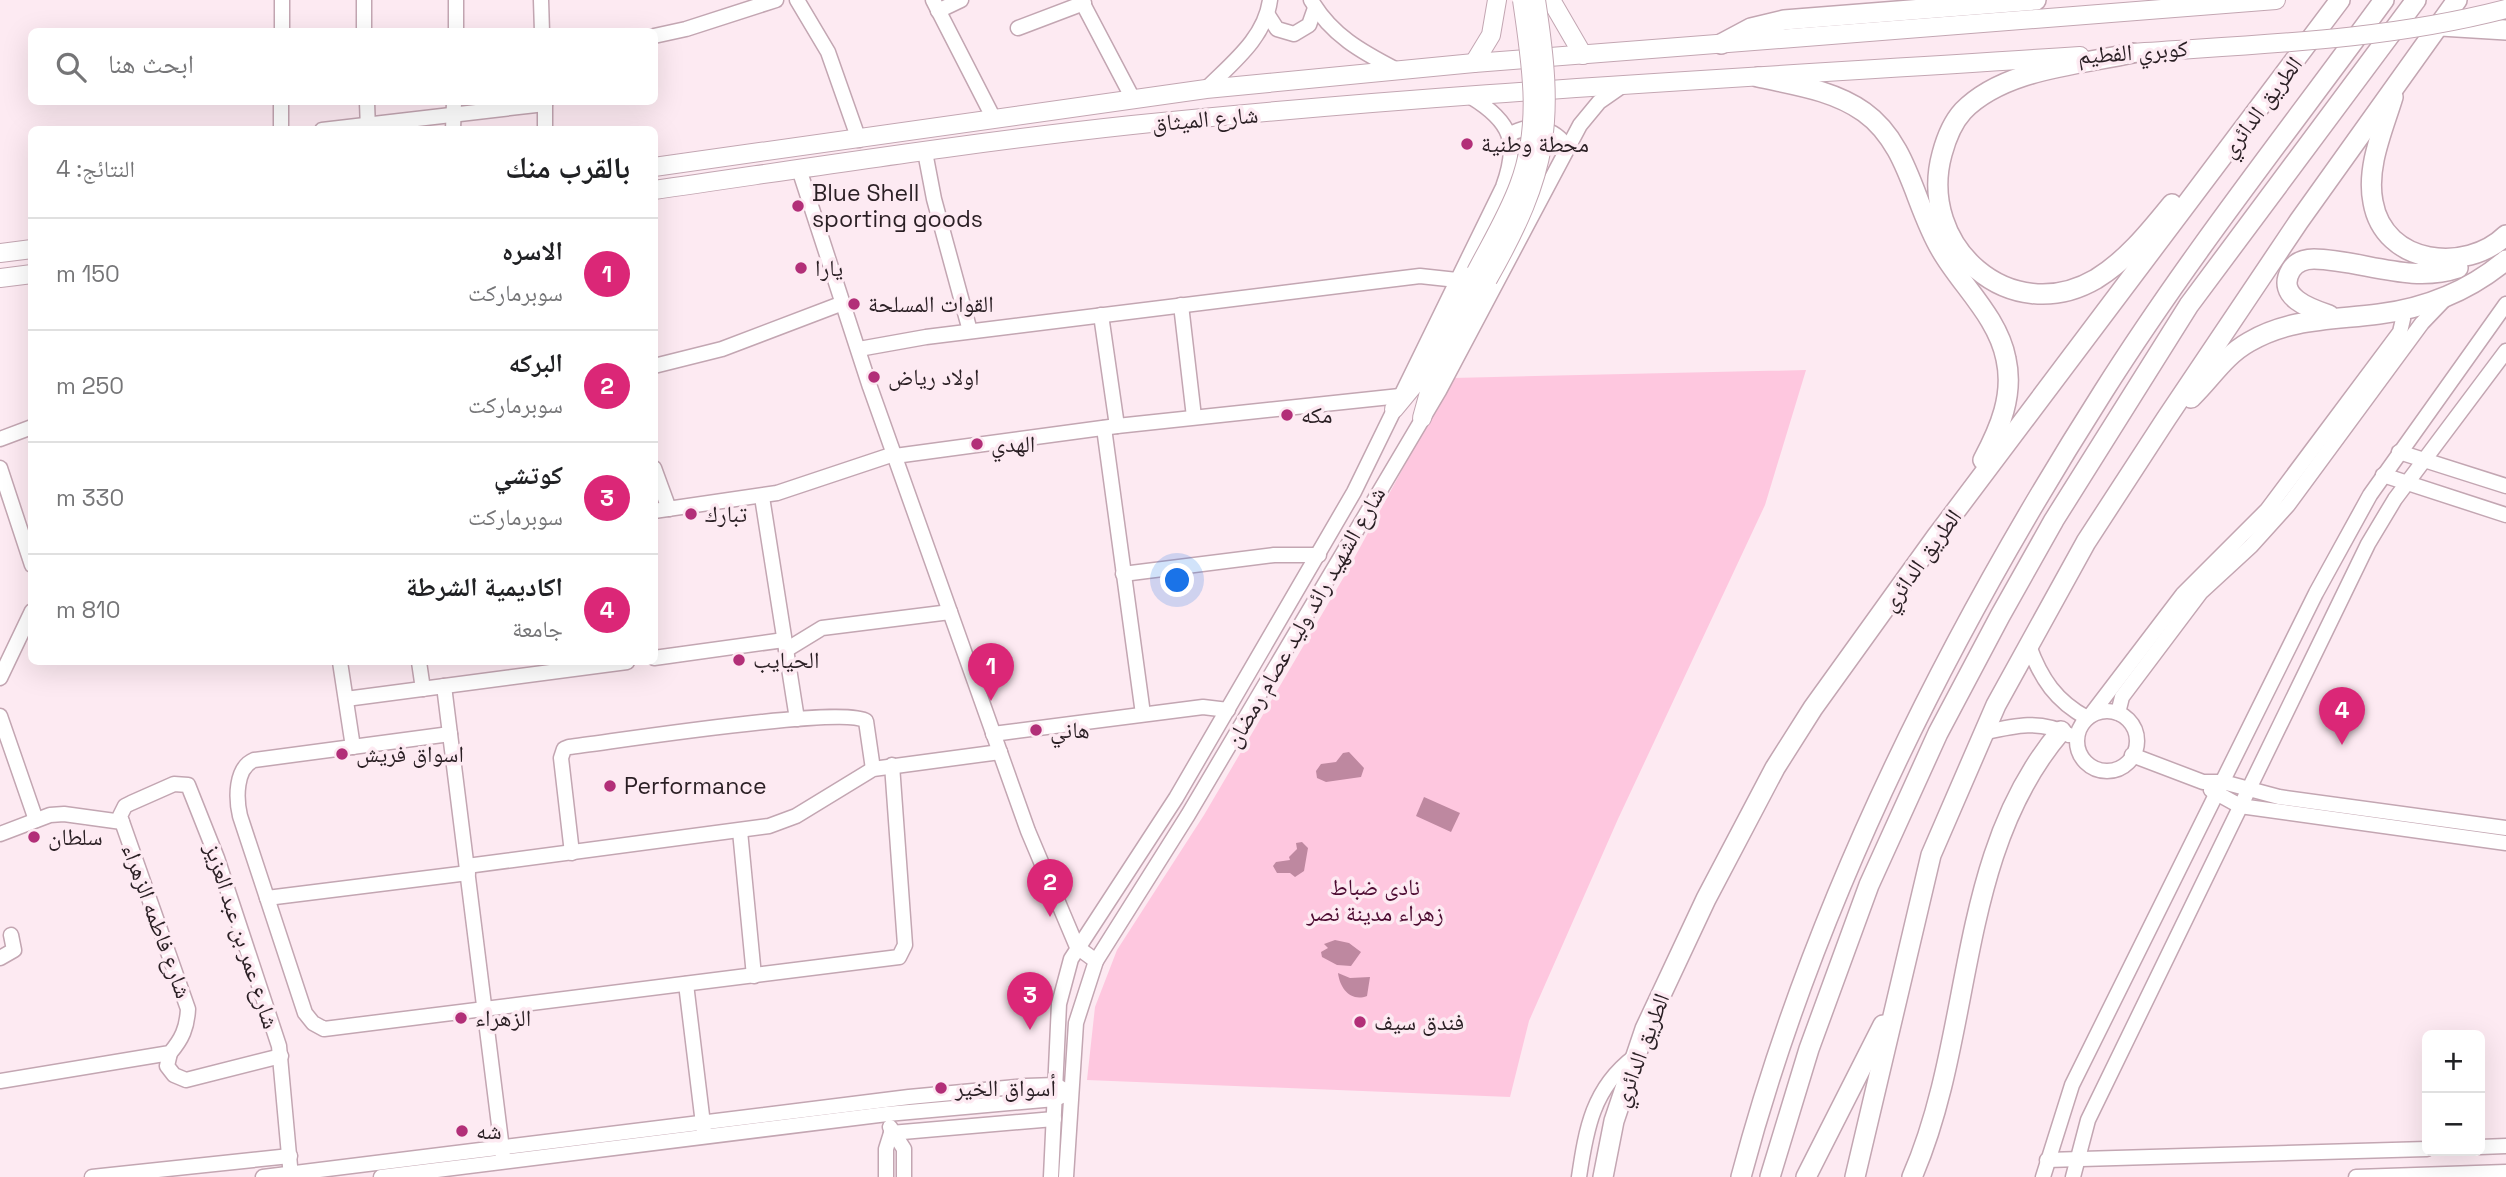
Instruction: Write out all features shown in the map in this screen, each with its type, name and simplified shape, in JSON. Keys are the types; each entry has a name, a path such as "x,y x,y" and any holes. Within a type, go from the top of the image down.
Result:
{"highway":[{"path":"1721,44 1751,28 1784,20 2036,0"},
{"name":"الطريق الدائري","path":"1604,1177 1614,1121 1634,1057 1706,899 1775,768 1814,708 1936,537 2340,0"},
{"name":"الطريق الدائري","path":"1741,1177 1779,1052 1833,906 1896,764 1987,587 2105,389 2384,0"},
{"path":"1770,1177 1809,1049 1873,874 1938,733 2000,616 2054,520 2189,305 2416,0"},
{"path":"1855,1177 1931,855 1983,733 2087,542 2166,419 2400,77 2457,0"},
{"path":"2441,26 2506,30"},
{"path":"2133,53 2021,79 1991,92 1963,112 1947,138 1937,187 1944,223 1969,263 1992,280 2019,291 2049,293 2083,285 2112,268 2127,255 2184,190 2233,145"},
{"path":"1758,77 1833,95 1864,112 1880,127 1902,158 1941,250 2002,345 2008,374 2004,417 1989,448 1936,537"},
{"path":"2400,77 2372,171 2372,201 2379,220 2403,246 2430,258 2451,260 2483,252"},
{"path":"2338,317 2308,308 2293,298 2287,285 2295,265 2312,259 2391,272 2435,272 2457,268 2506,235"},
{"path":"2166,419 2186,404 2230,356 2247,343 2299,322 2397,311 2448,296 2485,276 2506,260"},
{"path":"1912,1177 1942,1087 1968,960 2002,828 2027,774 2069,735"},
{"path":"1806,1177 1896,1002"}],"main road":[{"path":"1422,418 1433,378 1482,275 1512,202 1529,148 1534,91 1521,0"},
{"path":"1397,402 1418,380 1526,206 1544,143 1548,83 1536,0"},
{"path":"1498,3 1508,13 1521,16 1539,11 1550,0 1583,55"},
{"name":"كوبري الفطيم","path":"1721,44 2276,0"},
{"path":"1474,63 1492,35 1498,3"},
{"name":"كوبري الفطيم","path":"1758,77 2383,35 2441,26 2506,9"},
{"name":"شارع الميثاق","path":"658,166 859,140 1132,97 1474,63 1721,44"},
{"name":"شارع الميثاق","path":"658,189 1130,126 1471,97 1758,77"},
{"path":"0,253 28,250"},
{"path":"0,278 28,274"}],"street":[{"path":"282,0 282,28"},
{"path":"364,0 365,28"},
{"path":"456,0 456,28"},
{"path":"541,0 542,28"},
{"path":"658,35 776,0"},
{"path":"797,0 828,52 859,140"},
{"path":"961,0 935,5 994,118"},
{"path":"1018,28 1082,1 1132,97"},
{"path":"1268,4 1277,29 1294,34 1309,25 1313,4"},
{"path":"1206,89 1253,41 1268,4"},
{"path":"1313,4 1348,43 1397,70"},
{"name":"شارع الشهيد رائد وليد عصام رمضان","path":"1066,1177 1076,1023 1096,961 1188,815 1422,418 1497,286 1568,148 1592,109 1623,86"},
{"path":"1471,97 1494,114 1509,135 1520,129 1539,128 1559,137 1568,148"},
{"path":"281,105 281,126"},
{"path":"367,105 368,126"},
{"path":"375,126 530,105"},
{"path":"545,105 545,126"},
{"name":"شارع الشهيد رائد وليد عصام رمضان","path":"1051,1177 1062,989 1077,947 1143,852 1363,476 1503,187 1512,153 1509,135"},
{"path":"925,152 934,200 970,331"},
{"path":"799,169 895,455 1028,831 1077,947 1096,961"},
{"path":"859,349 970,331 1420,276 1457,280"},
{"path":"2069,735 2088,717 2183,594 2267,510 2383,366 2448,296"},
{"path":"658,365 722,349 843,303"},
{"path":"2043,1177 2072,1085 2316,593 2383,475 2506,304"},
{"path":"1181,305 1194,417"},
{"path":"2118,713 2122,697 2181,616 2206,587 2251,546 2288,505 2383,366 2403,328 2403,319 2397,311"},
{"path":"1101,315 1123,574 1143,714"},
{"path":"2073,1177 2088,1120 2368,544 2406,483 2506,351"},
{"path":"658,489 662,510 762,497 895,455 1194,417 1397,402"},
{"path":"0,439 28,428"},
{"path":"2399,452 2506,486"},
{"path":"0,468 27,535"},
{"path":"2383,475 2506,516"},
{"path":"762,497 797,719"},
{"path":"1123,574 1274,555 1318,555"},
{"path":"1295,595 1312,603"},
{"path":"658,658 785,645 821,628 950,612"},
{"path":"0,678 28,619"},
{"path":"2029,646 2037,668 2053,692 2088,717"},
{"path":"340,665 353,747"},
{"path":"419,665 423,689"},
{"path":"346,699 604,665"},
{"path":"444,686 503,1155"},
{"path":"993,734 1209,706 1228,710"},
{"path":"1983,733 2022,724 2069,735 2087,764 2099,770 2112,770 2125,765 2132,755 2136,735 2126,718 2118,713 2099,712 2088,717"},
{"path":"0,716 36,820"},
{"path":"572,853 561,758 564,749 797,719 860,716 869,727 873,769"},
{"path":"450,734 254,760 244,766 238,805 305,1013 313,1023 324,1029 892,958 904,951 900,846 892,765"},
{"path":"267,898 740,831 783,822 873,769 1000,752"},
{"path":"2132,755 2203,782 2223,782 2329,805 2506,828"},
{"name":"شارع عمر بن عبد العزيز","path":"122,822 120,816 125,806 152,794 181,782 193,791 281,1056 291,1175"},
{"path":"2203,782 2216,796 2240,806 2506,843"},
{"path":"0,834 36,820 64,814 122,822"},
{"name":"شارع فاطمه الزهراء","path":"122,822 188,1009 184,1033 170,1053"},
{"path":"740,831 754,976"},
{"path":"0,958 14,950 10,935"},
{"path":"686,984 703,1129"},
{"path":"0,1081 170,1053 166,1066 174,1075 186,1080 281,1056"},
{"path":"1579,1177 1591,1111 1612,1077 1634,1057"},
{"path":"263,1177 503,1155 910,1104 1070,1093"},
{"path":"703,1129 887,1114 910,1104"},
{"path":"887,1114 891,1133 904,1149 904,1177"},
{"path":"891,1133 1054,1119"},
{"path":"886,1177 886,1149 891,1133"},
{"path":"2485,1147 2506,1146"},
{"path":"2402,1149 2404,1175"},
{"path":"2047,1160 2422,1149"},
{"path":"381,1177 465,1172 503,1155"},
{"path":"92,1177 290,1156"},
{"path":"2356,1177 2506,1172"}],"green space":[{"name":"نادى ضباط زهراء مدينة نصر","path":"1806,370 1765,505 1618,819 1529,1021 1510,1097 1087,1080 1095,1007 1117,950 1204,815 1345,575 1452,378"}],"shaded area":[{"path":"1349,752 1364,768 1361,777 1326,782 1317,778 1316,771 1321,764 1336,762 1343,753"},
{"path":"1424,797 1460,813 1451,832 1416,816"},
{"path":"1302,842 1308,848 1304,871 1295,877 1290,873 1277,873 1273,866 1276,862 1290,860 1289,857 1297,849 1296,843"},
{"path":"1335,940 1349,943 1361,952 1351,966 1337,965 1322,957 1321,952 1328,948 1324,944"},
{"path":"1338,973 1350,978 1370,977 1367,996 1356,997 1347,993"}],"place":[{"name":"محطة وطنية","path":"1467,144"},
{"name":"Blue Shell sporting goods","path":"798,206"},
{"name":"يارا","path":"801,268"},
{"name":"القوات المسلحة","path":"854,304"},
{"name":"اولاد رياض","path":"874,377"},
{"name":"مكه","path":"1287,415"},
{"name":"الهدي","path":"977,444"},
{"name":"تبارك","path":"691,514"},
{"name":"الحيايب","path":"739,660"},
{"name":"الاسره","path":"991,701"},
{"name":"هاني","path":"1036,730"},
{"name":"اكاديمية الشرطة","path":"2342,745"},
{"name":"اسواق فريش","path":"342,754"},
{"name":"Performance","path":"610,786"},
{"name":"سلطان","path":"34,837"},
{"name":"البركه","path":"1050,917"},
{"name":"الزهراء","path":"461,1018"},
{"name":"فندق سيف","path":"1360,1022"},
{"name":"كوتشي","path":"1030,1030"},
{"name":"أسواق الخير","path":"941,1088"},
{"name":"شه","path":"462,1131"}]}
